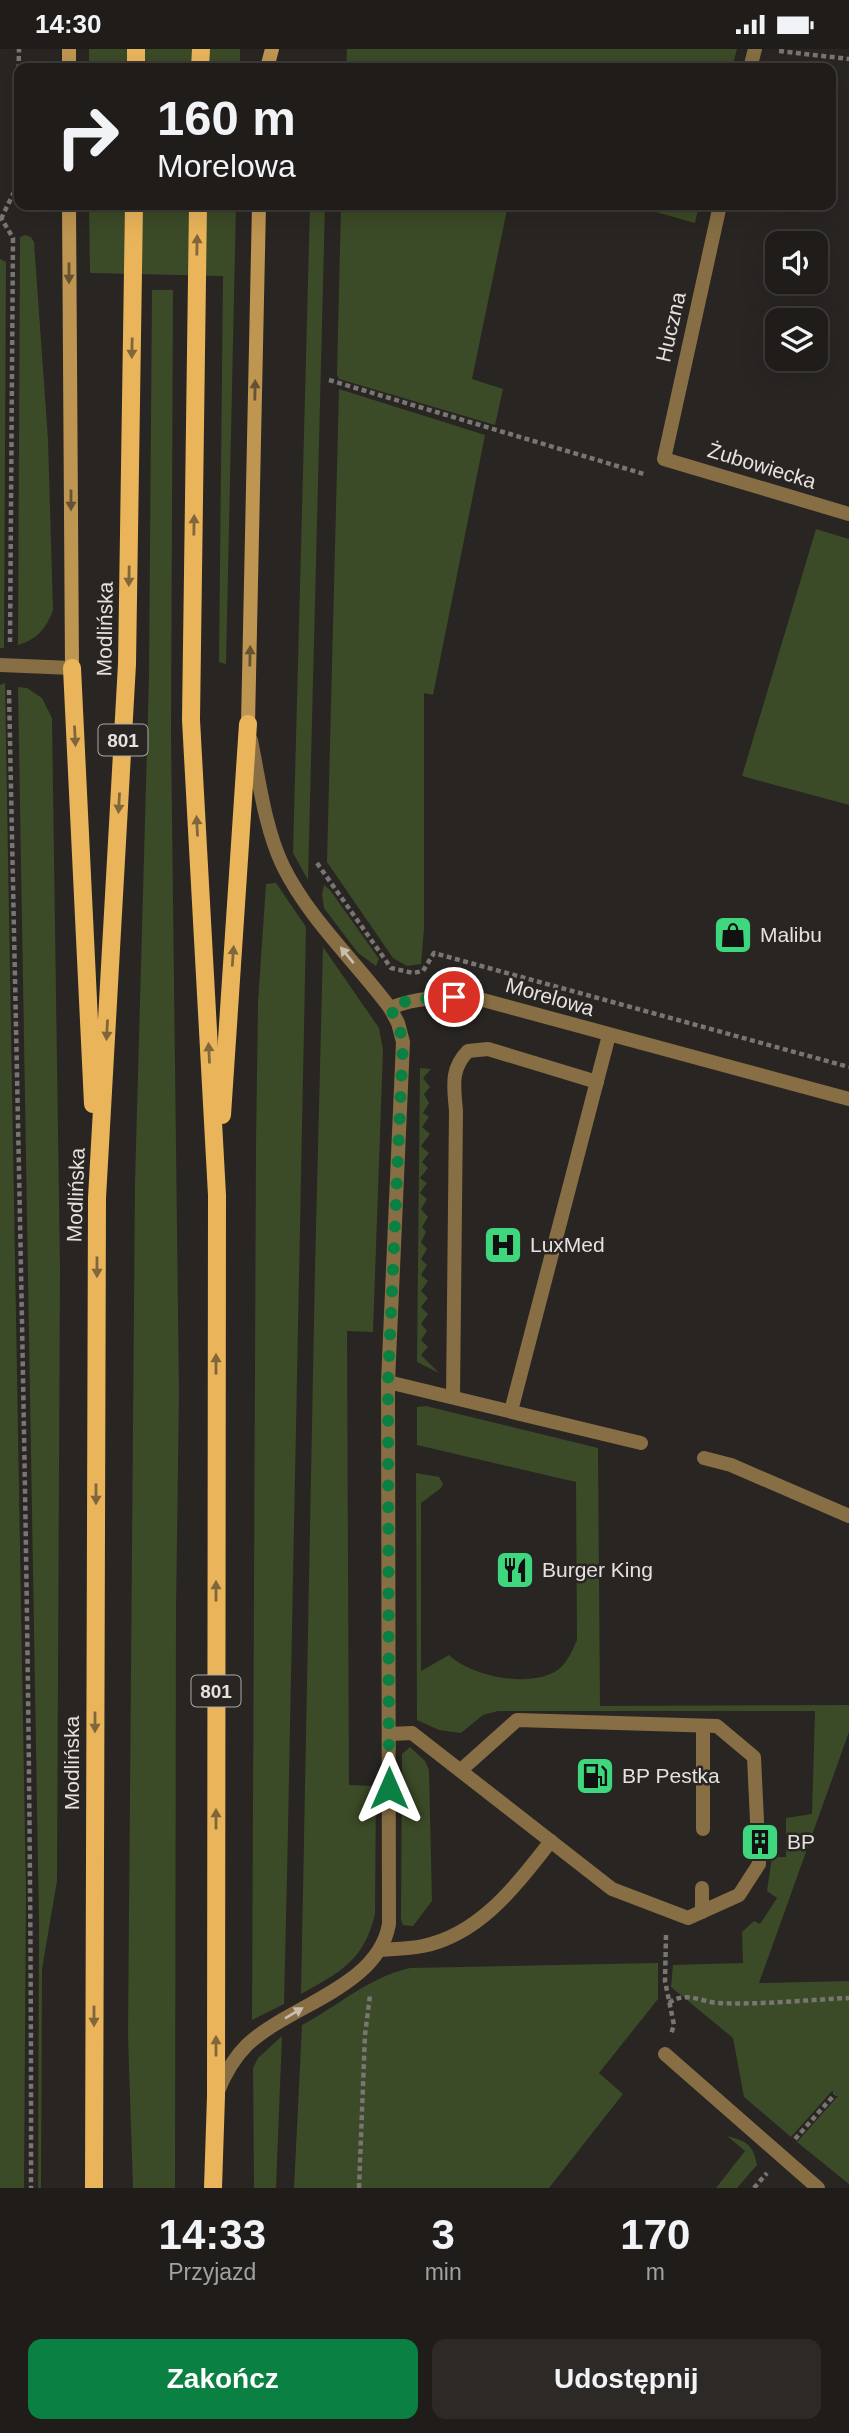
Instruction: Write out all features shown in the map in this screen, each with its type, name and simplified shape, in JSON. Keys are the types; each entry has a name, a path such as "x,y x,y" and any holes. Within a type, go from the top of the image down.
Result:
{"main road":[{"name":"Modlińska","path":"69,210 72,668"},
{"name":"Modlińska","path":"94,2188 97,1199 127,664 134,210"},
{"name":"801","path":"198,210 191,720 216,1195 216,2096 213,2188"},
{"path":"216,1195 248,724 259,210"},
{"path":"72,668 97,1199"}],"street":[{"name":"Huczna","path":"664,459 719,210"},
{"name":"Żubowiecka","path":"664,459 849,514"},
{"path":"5,665 72,668"},
{"path":"216,2096 236,2057 248,2045 264,2031 348,1981 380,1949 388,1924 388,1382 403,1042 398,1023 390,1008 315,917 282,865 266,813 248,724"},
{"name":"Morelowa","path":"390,1008 409,1000 472,997 849,1099"},
{"path":"511,1411 609,1035"},
{"path":"453,1397 457,1111 453,1078 458,1061 468,1051 488,1049 597,1081"},
{"path":"388,1382 641,1443"},
{"path":"704,1458 731,1465 849,1516"},
{"path":"390,1734 412,1733 612,1889 688,1918 739,1895 759,1864 754,1757 717,1726 517,1720 461,1770"},
{"path":"703,1726 703,1829"},
{"path":"380,1949 424,1946 464,1931 509,1895 551,1841"},
{"path":"702,1888 702,1912"},
{"path":"665,2054 818,2188"}],"path":[{"path":"776,50 849,59"},
{"path":"14,192 0,218 13,238 5,665 29,1707 32,1918 31,2188"},
{"path":"329,380 646,475"},
{"path":"317,863 391,968 413,973 424,971 434,953 849,1067"},
{"path":"665,2054 674,2025 665,1981 666,1910"},
{"path":"359,2188 365,2035 368,2005 380,1949"},
{"path":"669,2003 685,1996 713,2003 734,2004 849,1998"},
{"path":"780,2157 835,2094"}],"green space":[{"path":"89,49 240,49 240,63 89,63"},
{"path":"347,49 737,49 733,63 346,63"},
{"path":"89,210 236,210 226,664 219,662 223,276 90,273"},
{"path":"310,210 325,210 308,880 293,853"},
{"path":"341,210 507,210 472,379 503,389 495,425 339,379"},
{"path":"649,210 698,210 695,223"},
{"path":"20,237 31,237 34,242 48,439 53,610 40,632 18,645"},
{"path":"0,259 6,262 4,648 0,648"},
{"path":"152,290 173,290 171,735 179,1393 175,2188 133,2188 128,2036 135,1182 149,676"},
{"path":"339,389 485,435 433,695 424,693 424,928 421,964 407,966 393,958 327,862"},
{"path":"816,529 849,539 849,805 742,776"},
{"path":"5,683 26,1893 24,2188 0,2188 0,685"},
{"path":"18,687 27,688 42,698 52,718 60,1269 57,1881 42,1969 41,2188 38,2188 39,1925"},
{"path":"276,883 306,927 287,1877 284,2004 252,2020 258,1002 266,884"},
{"path":"324,885 379,959 376,966 358,953 324,908"},
{"path":"323,947 379,1028 383,1050 373,1332 347,1331 349,1785 376,1786 375,1914 357,1954 339,1971 301,1994 315,1268"},
{"path":"420,1068 431,1069 423,1078 430,1087 424,1094 429,1103 423,1113 429,1117 422,1127 430,1134 421,1146 429,1153 422,1162 428,1168 420,1178 427,1183 420,1193 427,1199 421,1209 428,1217 422,1227 426,1232 421,1242 427,1249 421,1259 427,1265 421,1275 428,1281 421,1291 428,1298 421,1307 428,1314 421,1324 427,1331 421,1340 428,1347 421,1355 439,1373 417,1362"},
{"path":"426,1406 598,1448 600,1706 849,1705 849,1732 759,1983 849,1981 849,2184 797,2142 838,2096 832,2091 791,2137 744,2097 733,2038 671,1987 673,1965 743,1963 742,1932 754,1921 760,1924 777,1898 767,1891 772,1857 786,1857 786,1818 812,1814 815,1711 498,1711 483,1715 461,1733 439,1730 417,1720 416,1473 439,1477 443,1484 421,1503 421,1671 449,1655 459,1663 487,1674 503,1678 534,1678 559,1669 577,1640 576,1482 417,1445 417,1407"},
{"path":"410,1747 425,1761 429,1770 432,1901 413,1926 403,1925 401,1919 402,1754"},
{"path":"658,1963 658,1999 599,2073 623,2094 549,2188 294,2188 302,2025 381,1978 410,1968"},
{"path":"282,2036 276,2188 254,2188 253,2068 258,2058"},
{"path":"727,2136 748,2145 757,2165 737,2188 716,2188 745,2151"}],"place":[{"name":"Malibu","path":"733,935"},
{"name":"LuxMed","path":"503,1245"},
{"name":"Burger King","path":"515,1570"},
{"name":"BP Pestka","path":"595,1776"},
{"name":"BP","path":"760,1842"}],"route":[{"path":"389,1788 388,1382 403,1042 398,1023 390,1008 409,1000 454,997"}]}
